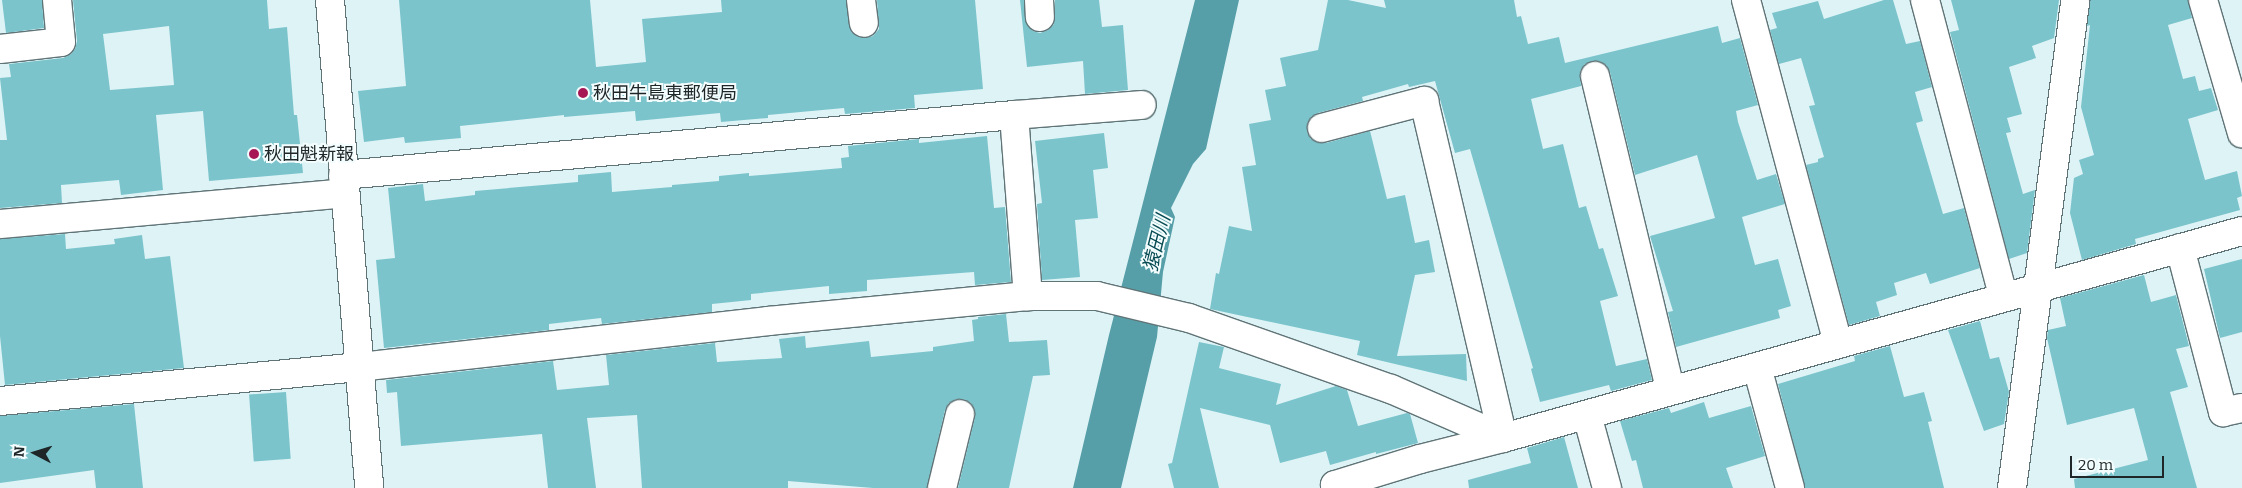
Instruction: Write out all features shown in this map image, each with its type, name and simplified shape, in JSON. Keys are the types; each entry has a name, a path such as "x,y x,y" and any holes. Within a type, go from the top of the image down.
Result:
{"street":[{"path":"0,49 60,42 58,0"},
{"path":"330,0 369,488"},
{"path":"1746,0 1838,344"},
{"path":"1925,0 2003,296"},
{"path":"2012,488 2036,289 2075,0"},
{"path":"2203,0 2242,133"},
{"path":"1595,76 1670,389"},
{"path":"1322,128 1424,101 1503,438"},
{"path":"0,224 344,184 1014,115 1142,105"},
{"path":"1014,115 1028,296"},
{"path":"1336,488 1335,485 1420,459 1587,415 1670,389 1758,367 2003,296 2036,289 2242,231"},
{"path":"2180,248 2223,412 2242,408"},
{"path":"0,401 359,367 758,322 1028,296 1097,296 1189,318 1391,389 1503,438"},
{"path":"1758,367 1790,488"},
{"path":"942,488 960,414"},
{"path":"1587,415 1607,488"}],"water":[{"name":"猿田川","path":"1195,0 1239,0 1206,149 1193,164 1171,208 1175,217 1163,272 1157,337 1121,488 1073,488 1109,335"}],"building":[{"path":"2,0 42,0 44,28 6,33"},
{"path":"73,0 267,0 269,29 287,27 294,115 297,115 303,173 209,181 203,111 156,115 163,190 121,195 119,180 61,185 62,203 0,208 0,140 7,140 0,78 11,77 9,64 63,58 71,54 75,49 77,41","holes":["169,26 174,85 110,90 103,34"]},
{"path":"399,0 590,0 596,67 646,62 642,19 722,12 721,0 846,0 851,32 858,37 866,38 873,36 879,29 877,0 975,0 983,89 914,95 915,108 845,114 844,108 768,115 768,118 721,122 720,113 636,121 635,111 564,117 564,115 460,126 461,138 405,143 404,137 364,142 358,91 406,86"},
{"path":"1020,0 1024,0 1027,25 1033,31 1040,33 1048,30 1054,24 1055,0 1099,0 1102,27 1123,25 1128,90 1085,94 1083,61 1027,67"},
{"path":"1328,0 1348,0 1386,8 1384,0 1514,0 1517,17 1521,16 1528,44 1559,37 1565,63 1718,26 1722,43 1740,38 1758,105 1736,111 1738,122 1757,180 1776,174 1785,204 1742,217 1755,265 1778,259 1791,306 1778,310 1780,318 1676,347 1668,312 1673,311 1650,236 1715,218 1697,155 1635,175 1610,72 1606,65 1599,61 1592,61 1585,64 1580,71 1581,86 1531,99 1543,149 1563,144 1579,208 1586,206 1599,249 1603,248 1618,296 1600,301 1616,366 1647,359 1652,380 1611,391 1609,385 1540,402 1531,369 1533,368 1470,149 1455,153 1435,81 1409,87 1408,84 1362,97 1363,101 1318,113 1311,117 1307,124 1307,132 1311,139 1318,143 1326,143 1370,131 1387,199 1405,195 1415,243 1429,240 1435,272 1415,275 1397,356 1466,354 1467,381 1357,355 1360,341 1210,309 1216,273 1219,274 1229,226 1252,231 1242,167 1256,165 1249,124 1271,120 1265,90 1286,86 1280,58 1318,50"},
{"path":"1884,0 1893,0 1906,44 1920,41 1932,87 1915,92 1923,121 1916,123 1943,214 1964,208 1980,268 1930,284 1926,273 1894,283 1897,295 1876,302 1880,316 1849,325 1806,165 1818,162 1818,159 1824,157 1809,106 1815,105 1801,58 1779,64 1770,30 1777,28 1772,13 1818,1 1824,19"},
{"path":"1951,0 2059,0 2054,38 2032,46 2036,58 2009,67 2022,114 2007,118 2011,132 2006,133 2023,194 2035,190 2027,253 2009,259 1950,32 1959,30"},
{"path":"2090,0 2188,0 2192,18 2168,25 2183,79 2195,76 2199,91 2211,88 2218,110 2188,119 2205,180 2237,171 2242,196 2237,198 2240,210 2135,239 2136,244 2082,260 2070,213 2074,178 2083,174 2079,160 2094,155 2081,107 2090,25 2087,26"},
{"path":"1104,133 1108,168 1093,170 1098,218 1075,220 1080,277 1042,280 1037,204 1042,203 1035,141"},
{"path":"987,136 994,208 1005,207 1011,282 975,285 974,272 867,280 867,291 829,294 829,286 751,294 751,300 712,304 712,312 602,324 601,318 549,324 549,330 384,348 376,260 395,258 388,188 423,184 425,201 475,195 475,191 578,182 578,175 611,172 612,192 672,187 672,185 719,181 719,176 749,173 749,176 842,168 841,158 849,157 848,146 919,139 919,143"},
{"path":"65,234 66,249 115,244 114,239 142,235 145,259 170,256 184,368 5,385 0,336 0,239"},
{"path":"2242,259 2242,332 2220,338 2204,269"},
{"path":"2144,275 2151,302 2176,295 2189,346 2176,349 2188,387 2170,392 2197,488 2075,488 2074,479 2148,460 2134,408 2067,425 2047,338 2048,330 2066,326 2060,298"},
{"path":"1006,314 1009,342 1047,340 1050,375 1033,376 1009,488 958,488 975,417 975,410 971,403 963,399 956,399 949,403 945,410 927,488 873,488 788,481 788,488 642,488 637,415 587,418 596,488 548,488 542,434 401,446 397,392 387,393 386,380 553,361 557,390 609,385 606,355 715,343 717,362 782,358 779,339 805,336 806,348 869,341 871,357 933,351 933,347 974,341 972,320 978,319 978,317"},
{"path":"1980,321 1990,359 1999,357 2009,392 2004,424 1984,431 1948,330"},
{"path":"1199,342 1224,347 1219,368 1281,384 1276,405 1336,386 1347,390 1358,426 1407,413 1410,414 1418,443 1330,465 1326,451 1280,463 1270,425 1200,408 1219,488 1174,488 1168,464 1172,463"},
{"path":"1890,346 1904,397 1924,392 1932,421 1928,422 1944,488 1805,488 1778,384 1855,361 1854,356"},
{"path":"286,392 291,459 254,461 249,395"},
{"path":"1704,402 1709,418 1751,406 1765,456 1726,468 1733,488 1643,488 1636,460 1632,461 1620,421 1669,408 1671,413"},
{"path":"134,404 143,488 96,488 94,470 0,483 0,416"},
{"path":"1564,437 1578,488 1469,488 1468,480 1531,463 1527,448"}],"place":[{"name":"秋田牛島東郵便局","path":"583,93"},
{"name":"秋田魁新報","path":"254,154"}]}
